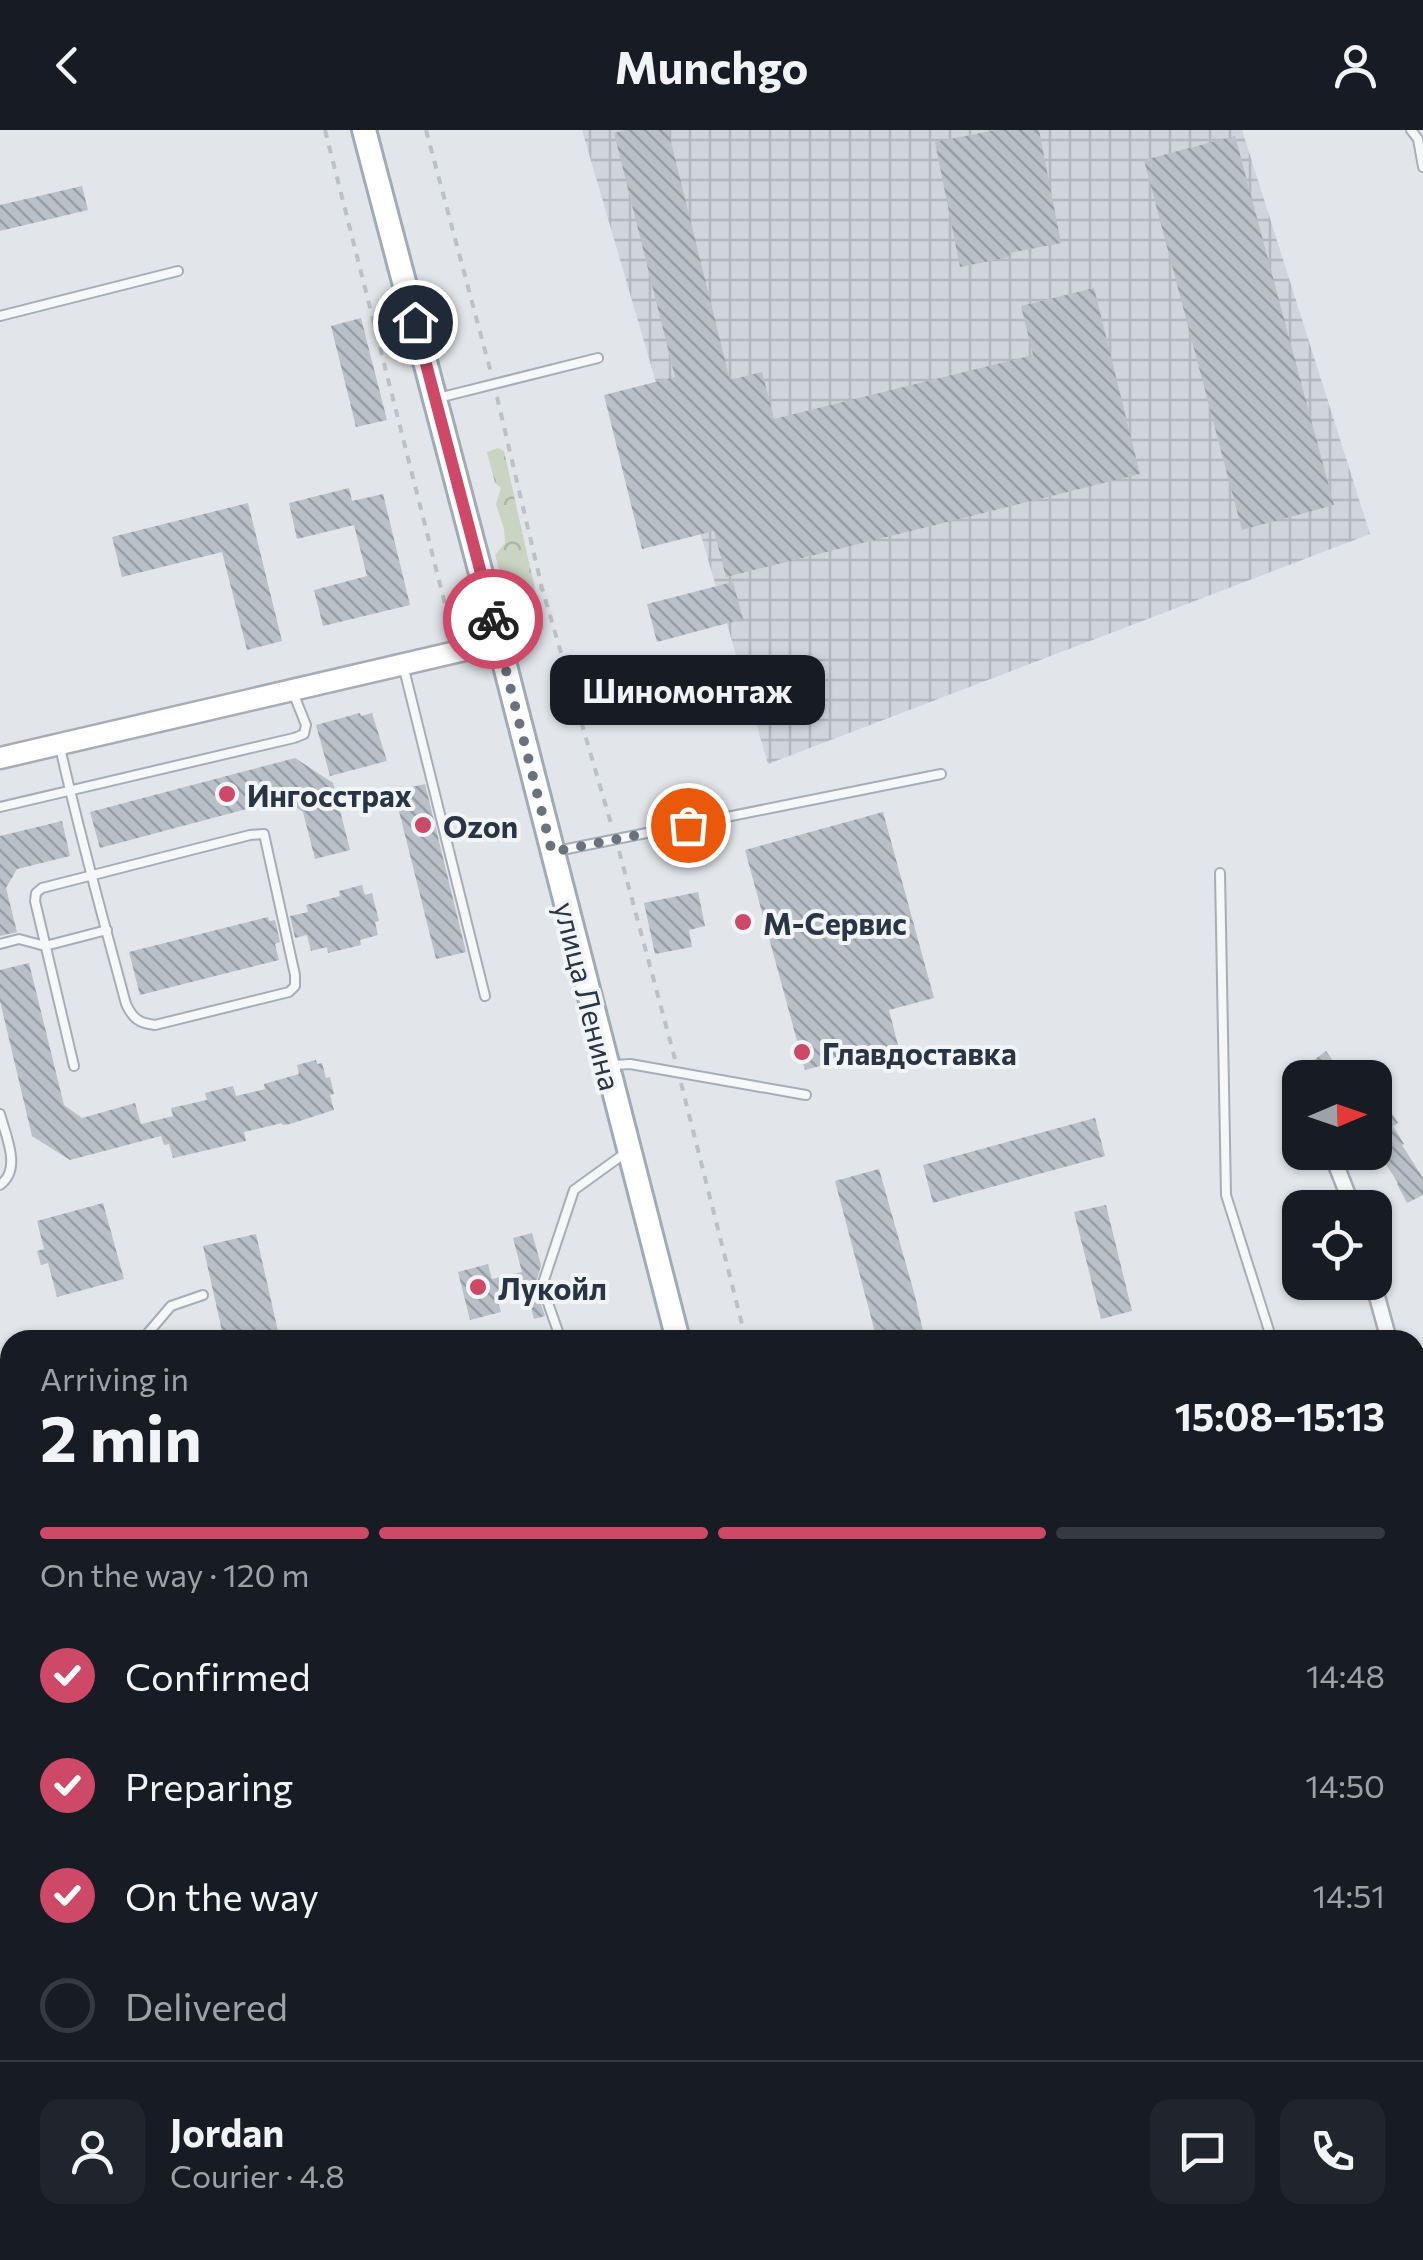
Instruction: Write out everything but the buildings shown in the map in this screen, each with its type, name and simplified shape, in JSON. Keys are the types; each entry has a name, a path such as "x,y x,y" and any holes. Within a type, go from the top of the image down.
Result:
{"main road":[{"name":"улица Ленина","path":"364,130 675,1330"},
{"path":"0,758 499,642"}],"street":[{"path":"1378,1300 1385,1330"}],"lane":[{"path":"1411,130 1418,139 1423,167"},
{"path":"0,316 178,270"},
{"path":"435,399 598,358"},
{"path":"403,665 485,996"},
{"path":"0,806 294,738 304,734 306,726 292,690"},
{"path":"60,744 92,876 132,1016 140,1023 155,1025 289,992 295,986 264,834 250,835 92,876 42,888 35,901 74,1066"},
{"path":"552,852 941,774"},
{"path":"1220,874 1226,1194 1269,1330"},
{"path":"0,944 20,939 45,946 107,930"},
{"path":"606,1066 619,1063 806,1095"},
{"path":"0,1114 12,1168 10,1178 0,1185"},
{"path":"557,1330 542,1286 574,1190 628,1150"},
{"path":"151,1330 171,1306 203,1295"}],"path":[{"path":"325,130 447,612 471,605"},
{"path":"426,130 494,384 542,588 616,839 743,1330"},
{"path":"502,596 542,588"}],"shaded area":[{"path":"582,130 1242,130 1370,534 768,764"}],"green space":[{"path":"498,448 504,451 544,629 517,636 495,555 505,543 496,504 501,488 495,483 487,452"}],"way so far":[{"path":"493,619 552,852 688,825"}],"place":[{"name":"Ингосстрах","path":"227,794"},
{"name":"Ozon","path":"423,825"},
{"name":"Шиномонтаж","path":"688,825"},
{"name":"М-Сервис","path":"743,922"},
{"name":"Главдоставка","path":"802,1052"},
{"name":"Лукойл","path":"478,1287"}],"route":[{"path":"415,322 493,619"}]}
